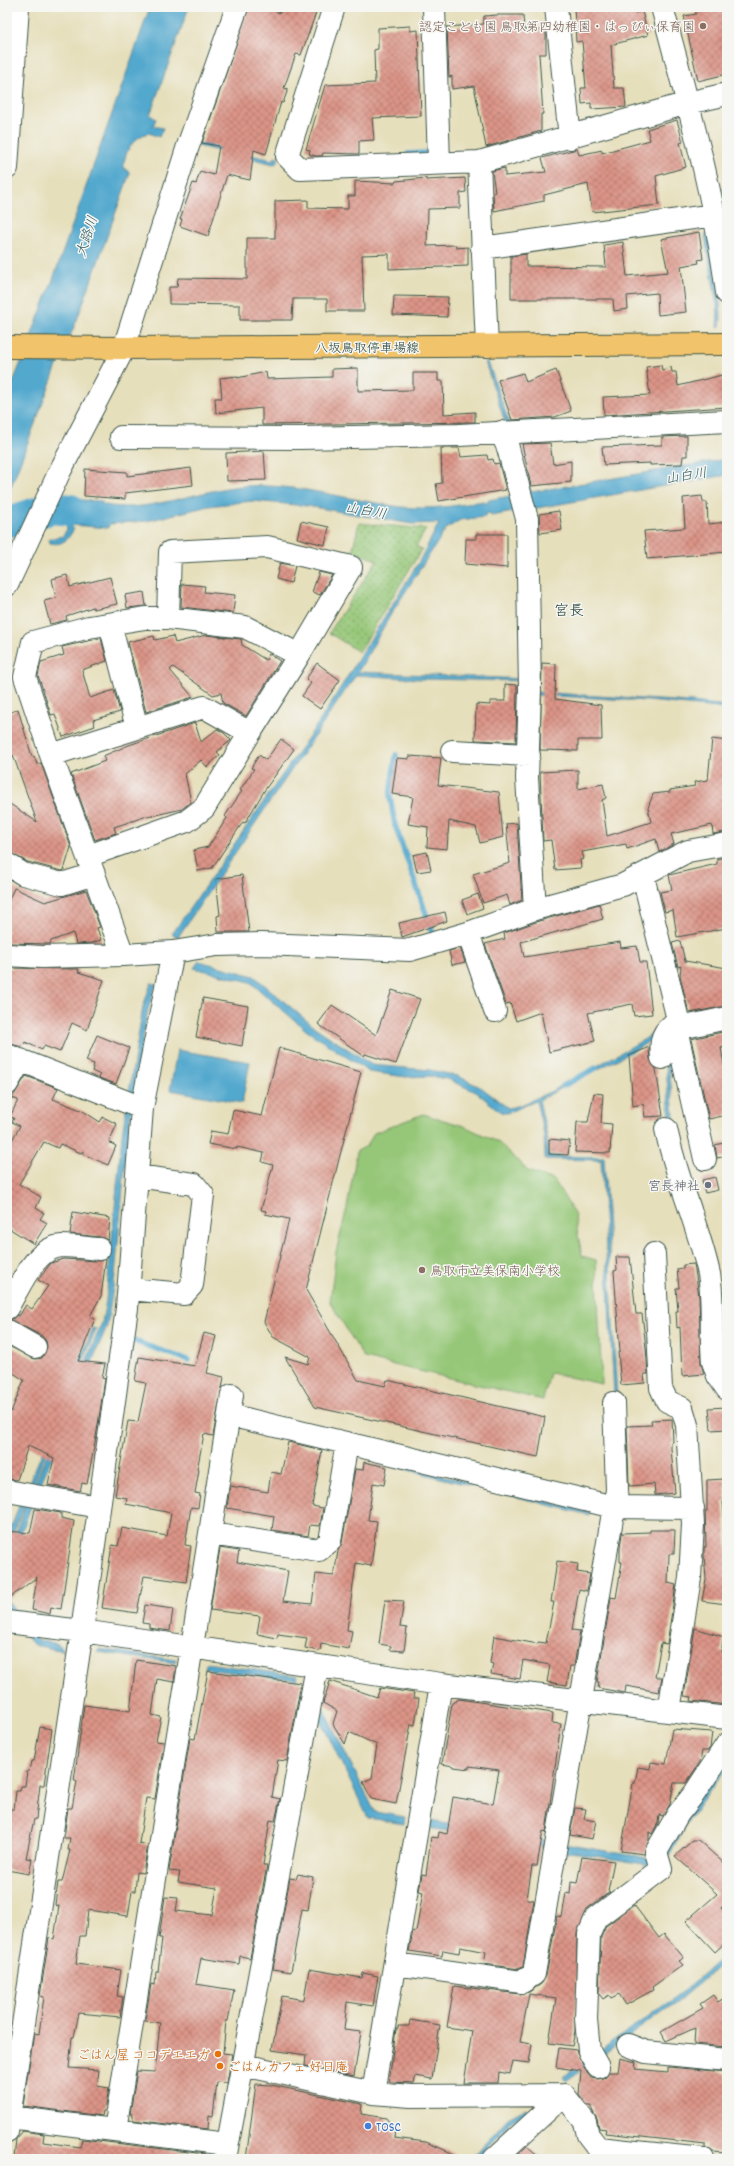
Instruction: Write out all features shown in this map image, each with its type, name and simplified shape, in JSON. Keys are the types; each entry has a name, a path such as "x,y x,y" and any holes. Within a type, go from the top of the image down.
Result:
{"main road":[{"name":"八坂鳥取停車場線","path":"7,347 124,348 727,344"}],"street":[{"path":"7,168 18,7"},
{"path":"7,585 59,473 124,348 187,149 237,7"},
{"path":"334,7 287,156 300,169 479,162 570,138 688,103 727,94"},
{"path":"434,7 439,163"},
{"path":"556,7 570,138"},
{"path":"662,7 688,103 714,215 727,292"},
{"path":"479,162 487,346"},
{"path":"482,248 714,215"},
{"path":"121,437 300,438 501,432 727,421"},
{"path":"501,432 508,448 527,519 530,690 529,755 527,778 534,909"},
{"path":"7,864 23,874 62,884 91,865 187,821 204,808 299,655 351,567 267,547 170,552 168,618"},
{"path":"123,955 51,755 25,677 33,642 110,624 144,618 168,618 245,627 299,655"},
{"path":"110,624 137,728"},
{"path":"51,755 204,707 250,733"},
{"path":"452,751 529,755"},
{"path":"7,955 42,957 123,955 173,952 217,945 263,944 397,951 421,947 468,933 534,909 623,885 643,876 688,851 727,844"},
{"path":"643,876 679,1025 676,1029 705,1159"},
{"path":"468,933 495,1011"},
{"path":"173,952 142,1108 128,1289 82,1631 13,2037 8,2124 115,2130 226,2152 318,1667"},
{"path":"662,1058 661,1044 663,1034 667,1027 727,1018"},
{"path":"7,1084 14,1057 142,1108"},
{"path":"666,1129 672,1158 698,1231 709,1274 713,1362 718,1376 727,1389"},
{"path":"128,1289 184,1294 192,1285 203,1195 194,1184 137,1176"},
{"path":"7,1308 38,1256 48,1249 61,1246 99,1248"},
{"path":"654,1254 661,1388 667,1401 682,1408 687,1425 692,1508 690,1578 669,1711"},
{"path":"7,1331 35,1347"},
{"path":"396,1964 522,1982 534,1974 617,1490 614,1403"},
{"path":"115,2130 230,1405 347,1443 614,1507 692,1508"},
{"path":"210,1534 318,1550 330,1542 347,1443"},
{"path":"7,1491 99,1507"},
{"path":"7,1622 82,1631 441,1684 727,1718"},
{"path":"373,2093 396,1964 441,1684"},
{"path":"598,2067 589,2051 586,2019 589,1934 596,1918 661,1869 656,1852 678,1814 694,1794 727,1744"},
{"path":"628,2046 646,2052 727,2060"},
{"path":"243,2065 373,2093 411,2096 564,2095"},
{"path":"494,2159 564,2095"},
{"path":"564,2095 585,2122 588,2135 598,2148 703,2159"}],"green space":[{"path":"359,523 426,529 416,547 422,549 359,652 329,633 377,560 352,552"},
{"path":"423,1114 464,1126 498,1142 528,1171 554,1180 574,1213 582,1256 596,1260 602,1384 550,1373 543,1400 364,1358 330,1302 336,1252 347,1208 357,1151 367,1146 374,1133"}],"water":[{"name":"大路川","path":"150,7 189,7 150,115 156,119 153,126 163,128 159,137 149,133 134,141 125,157 124,168 130,173 77,320 57,366 7,497 7,398 52,282"},
{"path":"199,143 273,160 275,157 279,158 277,163 274,164 198,146"},
{"path":"708,234 715,268 721,311 719,328 717,327 718,312 705,235"},
{"path":"485,362 488,362 511,428 507,428"},
{"path":"517,444 531,492 727,459 727,475 491,516 490,513 485,514 485,517 460,520 446,529 391,614 358,672 525,679 525,681 419,679 356,675 178,937 172,934 321,719 420,560 439,523 412,524 307,506 252,501 209,506 147,521 109,524 108,528 72,525 72,528 74,529 70,536 62,543 55,544 50,543 49,539 63,536 67,529 64,514 60,514 59,516 48,514 56,495 61,499 102,501 102,504 118,507 135,507 171,501 226,488 263,486 303,489 381,504 411,508 442,507 483,501 483,503 488,503 488,500 528,493"},
{"path":"536,692 691,702 727,706 727,709 648,701 536,695"},
{"path":"199,961 254,976 313,1026 372,1065 430,1070 458,1076 482,1088 508,1108 521,1105 554,1090 645,1039 654,1032 657,1036 639,1048 539,1100 547,1136 548,1156 604,1157 617,1396 614,1395 601,1160 545,1159 544,1134 536,1101 507,1113 502,1113 476,1092 447,1079 430,1076 406,1077 369,1072 307,1031 250,982 194,968"},
{"path":"151,983 156,984 148,1010 138,1066 127,1143 115,1275 107,1326 31,1507 7,1570 7,1555 26,1505 102,1323 106,1300 122,1135 143,1007"},
{"path":"667,1043 675,1127 671,1128 665,1055"},
{"path":"177,1050 250,1062 242,1103 170,1090"},
{"path":"93,1328 96,1329 7,1548 7,1539 20,1503 58,1417"},
{"path":"397,1464 590,1512 589,1515 396,1467"},
{"path":"7,1600 39,1640 58,1644 64,1651 34,1645 7,1615"},
{"path":"99,1649 176,1660 175,1663 98,1652"},
{"path":"206,1663 298,1676 297,1680 205,1669"},
{"path":"320,1702 375,1812 405,1817 404,1824 368,1818 316,1711"},
{"path":"727,1754 727,1767 686,1824 665,1863 656,1866 564,1851 565,1844 653,1859"},
{"path":"430,1821 548,1841 547,1848 429,1828"},
{"path":"727,1952 727,1958 686,1995 566,2081 563,2077 684,1991"},
{"path":"527,2108 528,2112 510,2122 476,2159 471,2159 508,2118"}],"building":[{"path":"249,7 262,7 280,13 283,7 318,7 301,55 296,54 284,88 288,89 283,103 281,102 266,154 254,150 250,180 227,175 208,236 180,226 182,219 180,219 193,183 196,184 200,171 214,175 219,146 202,143"},
{"path":"574,7 632,7 635,13 642,11 648,35 611,45 614,88 624,88 626,107 591,109 591,103 582,104 581,88 586,88 582,41 576,42"},
{"name":"認定こども園 鳥取第四幼稚園・はっぴぃ保育園","path":"695,7 723,7 724,10 727,10 727,74 698,81 684,16 696,14"},
{"path":"523,15 524,30 546,30 546,54 539,54 543,114 541,114 541,131 486,147 474,86 452,89 452,76 449,77 447,27 484,24 484,16"},
{"path":"410,26 410,31 418,30 421,116 372,118 374,140 359,141 359,154 323,153 322,156 316,156 309,154 310,150 306,149 325,85 375,83 374,50 378,49 378,28"},
{"path":"677,120 683,142 680,143 686,167 656,176 659,205 592,212 588,184 544,195 544,201 494,211 493,193 495,192 492,171 505,168 505,176 546,172 542,158 577,149 579,155 602,150 602,153 650,140 647,129"},
{"path":"426,178 426,180 465,178 466,192 460,193 460,208 428,209 427,246 456,245 456,248 468,247 468,266 389,269 389,254 362,255 364,311 327,311 327,299 293,299 292,320 240,320 240,305 169,304 169,287 177,287 178,278 247,279 247,238 275,238 275,201 308,200 308,208 348,209 348,196 355,196 355,181 395,183 396,181"},
{"path":"699,232 703,259 698,260 699,263 681,266 686,312 658,315 657,293 627,296 628,309 614,311 613,299 511,299 511,256 526,254 526,266 606,267 604,245 623,242 627,276 668,272 661,239"},
{"path":"394,296 448,297 447,317 393,315"},
{"path":"661,365 662,370 671,367 672,372 676,372 678,386 722,375 723,380 727,379 727,407 604,415 603,397 650,395 646,367"},
{"path":"358,368 358,391 413,390 413,373 438,373 438,381 443,381 444,414 475,412 475,422 262,425 262,408 216,413 215,398 222,398 220,378 237,376 237,378 266,372 267,379 332,377 332,369"},
{"path":"556,370 571,411 555,417 512,420 498,380 523,373 526,382"},
{"path":"687,436 687,456 683,456 682,464 650,465 650,463 604,465 602,447 662,445 662,437"},
{"path":"550,443 553,464 571,461 571,482 531,486 522,444"},
{"path":"441,448 459,448 461,457 487,455 488,460 493,459 494,464 499,463 506,490 439,501 436,484 442,483"},
{"path":"264,451 266,480 227,481 226,453"},
{"path":"191,468 193,485 125,493 125,499 84,496 85,469 127,472 127,476"},
{"path":"702,496 703,502 707,502 708,524 727,522 727,552 647,559 644,531 685,528 683,498"},
{"path":"559,511 562,530 540,533 539,514"},
{"path":"301,521 329,527 325,545 297,538"},
{"path":"476,534 507,534 507,568 465,564 466,539 476,539"},
{"path":"280,563 295,566 291,583 276,579"},
{"path":"319,572 332,575 320,595 312,592"},
{"path":"67,575 70,587 110,577 117,604 94,609 93,607 66,616 67,620 50,624 44,601 56,598 52,579"},
{"path":"182,584 205,586 204,592 235,595 233,613 181,607"},
{"path":"144,592 146,606 127,608 125,595"},
{"path":"206,635 241,639 242,645 266,660 269,654 280,661 246,716 223,703 221,693 213,695 173,667 170,670 193,697 146,712 128,642 154,636 155,640 173,636 175,643"},
{"path":"101,638 107,661 82,670 90,698 114,690 120,712 93,720 95,726 63,737 55,714 51,715 38,676 41,662 64,655 62,647"},
{"path":"317,663 340,680 320,709 302,696 311,683 306,679"},
{"path":"542,663 556,664 555,699 601,705 602,740 578,740 578,751 540,750"},
{"path":"505,684 517,685 516,742 475,740 476,704 490,705 490,701 505,701"},
{"path":"18,709 32,757 34,756 37,764 41,763 71,847 64,870 62,871 28,862 7,852 7,802 37,822 13,755 7,757 7,714"},
{"path":"195,723 201,742 217,729 231,740 217,752 220,755 207,767 201,760 185,774 191,802 182,809 147,816 114,827 116,833 95,840 71,774 105,761 103,756 129,745"},
{"path":"281,739 294,749 264,791 245,823 243,822 212,868 198,871 194,850 208,847 227,818 225,816 242,791 240,790 254,769 251,768 259,755 266,760"},
{"path":"712,739 727,741 727,832 713,834 712,825 671,834 674,844 659,852 656,839 627,849 626,844 582,852 584,859 580,860 581,868 555,870 551,840 543,841 540,772 578,770 578,789 603,784 606,798 602,800 607,836 651,822 648,808 653,794 670,792 670,790 695,786 694,782 708,780"},
{"path":"409,756 441,758 438,785 499,792 503,837 480,843 476,827 449,821 447,849 427,847 428,827 408,824 413,797 392,794 397,758 409,759"},
{"path":"517,823 522,900 510,905 507,895 483,903 473,874 510,863 506,824"},
{"path":"427,852 431,870 417,872 413,855"},
{"path":"727,857 727,928 677,937 673,910 665,912 660,892 672,890 669,875 717,864 717,859"},
{"path":"242,875 249,932 218,932 217,916 220,915 216,879"},
{"path":"14,888 45,902 86,890 100,927 97,928 101,940 92,943 76,944 73,933 51,941 50,944 7,943 7,904"},
{"path":"478,894 483,908 467,914 462,900"},
{"path":"599,904 603,919 521,942 524,957 620,942 621,948 637,946 640,962 646,962 652,1014 634,1016 632,1004 588,1013 595,1041 549,1052 541,1012 516,1021 510,1003 506,1004 485,944 505,939 504,933 539,921"},
{"path":"445,912 447,921 402,937 399,923"},
{"path":"680,941 685,961 727,968 727,1006 689,1013 680,976 681,966 678,967 672,943"},
{"path":"460,948 465,962 452,965 449,951"},
{"path":"7,968 79,969 78,972 104,980 87,1030 72,1023 60,1052 44,1046 42,1050 25,1042 22,1047 7,1043"},
{"path":"392,990 420,999 396,1064 365,1054 364,1056 318,1024 332,1005 376,1035"},
{"path":"203,998 248,1006 242,1046 196,1037"},
{"path":"727,1031 727,1047 721,1048 727,1080 727,1115 709,1119 691,1039"},
{"path":"97,1035 129,1048 116,1084 99,1078 100,1075 92,1071 94,1064 86,1061"},
{"path":"649,1047 650,1059 656,1069 663,1116 645,1117 643,1104 633,1106 629,1056"},
{"path":"279,1048 361,1072 306,1290 358,1380 385,1386 387,1380 545,1417 538,1457 315,1407 285,1357 308,1364 310,1357 273,1337 264,1322 289,1219 265,1214 266,1211 261,1210 273,1165 262,1162 264,1153 237,1147 237,1149 208,1144 211,1131 228,1134 233,1110 262,1116"},
{"path":"26,1076 58,1088 53,1099 83,1111 100,1122 103,1117 117,1124 109,1142 116,1146 108,1165 83,1154 83,1151 81,1153 60,1144 58,1148 44,1142 19,1184 41,1197 36,1208 44,1213 40,1219 47,1223 34,1244 7,1227 7,1149 20,1126 12,1122 14,1118 10,1117 18,1100 12,1098"},
{"path":"594,1093 603,1094 601,1123 612,1124 610,1153 575,1152 577,1122 588,1122"},
{"path":"549,1139 570,1141 568,1155 549,1154"},
{"path":"727,1142 727,1156 717,1158 715,1145"},
{"path":"715,1177 718,1190 705,1193 702,1180"},
{"path":"73,1212 110,1218 108,1240 100,1237 70,1234"},
{"path":"616,1257 630,1257 636,1314 642,1314 648,1374 644,1374 645,1383 621,1385 614,1271 617,1270"},
{"path":"63,1259 98,1261 106,1259 101,1296 90,1316 95,1319 78,1361 105,1364 102,1378 105,1379 87,1484 82,1483 80,1491 48,1485 54,1458 28,1446 17,1480 7,1479 7,1410 11,1412 24,1380 7,1369 7,1345 35,1359 42,1358 47,1347 46,1341 42,1336 11,1320 17,1315 19,1316 26,1305 32,1309 48,1286 38,1280 51,1263"},
{"path":"694,1264 699,1296 701,1363 704,1374 682,1376 680,1327 677,1328 676,1311 678,1311 676,1288 679,1288 677,1269 683,1268 683,1265"},
{"path":"204,1333 216,1336 207,1373 224,1377 213,1436 204,1434 197,1470 199,1470 195,1493 200,1494 198,1508 191,1507 185,1545 191,1546 186,1582 144,1576 137,1613 102,1608 112,1545 118,1546 122,1528 167,1536 171,1513 126,1504 127,1498 115,1496 128,1421 138,1422 146,1383 135,1381 139,1357 195,1366"},
{"path":"727,1407 727,1429 711,1430 709,1408"},
{"path":"672,1419 673,1442 671,1443 671,1448 675,1493 655,1495 654,1484 629,1486 627,1426 652,1425 651,1420"},
{"path":"288,1442 322,1450 312,1506 323,1508 320,1526 310,1525 308,1536 272,1530 274,1516 227,1508 230,1486 268,1492 271,1472 281,1474"},
{"path":"364,1462 387,1467 384,1485 373,1483 368,1520 377,1521 371,1566 356,1563 347,1630 352,1631 349,1649 321,1644 320,1651 305,1648 307,1638 278,1634 277,1638 257,1634 260,1616 210,1610 220,1548 239,1551 237,1562 288,1571 283,1601 312,1604 316,1574 334,1576 338,1551 342,1543 355,1469 363,1470"},
{"path":"725,1479 726,1502 723,1502 727,1540 727,1604 702,1601 706,1579 704,1547 706,1547 705,1511 707,1511 707,1480"},
{"path":"35,1509 61,1513 61,1518 74,1521 61,1609 51,1607 50,1614 32,1610 37,1577 7,1600 7,1531 30,1533"},
{"path":"650,1530 675,1530 674,1554 669,1554 668,1583 676,1585 667,1644 661,1643 655,1677 662,1677 659,1692 626,1686 625,1693 598,1688 599,1682 597,1682 611,1597 616,1598 622,1562 620,1562 620,1548 622,1533 650,1532"},
{"path":"557,1561 578,1564 577,1572 590,1574 587,1591 579,1589 572,1630 580,1631 574,1666 570,1666 567,1685 547,1682 550,1665 523,1660 520,1679 491,1674 493,1664 490,1663 494,1636 538,1644 538,1642 546,1643 554,1602 551,1602"},
{"path":"385,1600 404,1601 400,1627 407,1628 404,1651 390,1650 391,1646 379,1644"},
{"path":"145,1605 173,1609 170,1631 149,1628 149,1624 142,1623"},
{"path":"695,1628 724,1637 721,1652 727,1653 727,1705 691,1701 692,1697 684,1696"},
{"path":"136,1660 176,1666 174,1682 157,1679 152,1715 161,1717 156,1741 164,1742 155,1799 146,1798 139,1843 148,1845 143,1873 137,1872 135,1891 132,1891 128,1916 88,1910 85,1936 80,1936 76,1964 121,1970 117,1996 123,1997 120,2017 79,2013 74,2037 72,2037 69,2068 99,2070 97,2086 109,2088 105,2111 103,2111 102,2116 23,2106 34,2033 39,2034 44,1997 40,1996 49,1938 54,1939 59,1906 55,1905 58,1882 62,1882 70,1850 68,1850 70,1838 64,1838 68,1808 72,1808 77,1781 74,1781 84,1705 130,1711"},
{"path":"208,1671 301,1683 287,1761 278,1760 272,1797 280,1799 275,1821 270,1820 263,1865 267,1865 250,1958 240,1956 239,1964 201,1958 196,1984 234,1990 228,2021 226,2021 223,2053 232,2054 227,2083 217,2082 213,2116 209,2115 208,2129 133,2120 133,2114 130,2114 137,2071 155,2072 160,2023 145,2021 151,1984 155,1985 156,1972 158,1972 162,1938 159,1938 165,1897 178,1898 176,1911 212,1915 217,1888 178,1882 180,1872 169,1871 190,1738 195,1739"},
{"path":"330,1681 377,1697 380,1688 414,1693 413,1698 419,1698 415,1725 411,1724 396,1804 371,1799 363,1782 372,1778 377,1745 349,1732 345,1744 333,1724 337,1711 323,1703"},
{"path":"459,1699 553,1713 552,1723 561,1724 546,1832 543,1831 537,1866 532,1866 527,1899 534,1900 523,1967 519,1969 484,1964 486,1952 460,1947 459,1953 443,1950 442,1956 409,1951 413,1931 416,1932 423,1892 419,1891 422,1874 426,1875 431,1837 438,1838 439,1832 447,1834 453,1797 493,1804 499,1770 469,1766 469,1769 442,1764 452,1703"},
{"path":"40,1727 52,1729 44,1785 40,1785 36,1819 34,1819 26,1858 32,1859 29,1874 7,1870 7,1821 9,1822 10,1809 14,1809 16,1791 20,1791 21,1786 25,1786 27,1771 29,1771 31,1761 34,1761"},
{"path":"672,1729 712,1732 710,1748 707,1751 702,1751 700,1762 686,1783 674,1783 670,1804 663,1816 659,1815 658,1823 652,1834 649,1832 649,1840 644,1854 621,1851 633,1783 635,1783 638,1767 650,1769 651,1762 666,1764"},
{"path":"575,1808 586,1809 584,1819 596,1821 592,1839 570,1835"},
{"path":"693,1840 698,1840 727,1866 727,1904 726,1903 721,1908 727,1914 727,1941 715,1952 686,1921 717,1894 675,1856"},
{"path":"582,1857 614,1861 608,1891 610,1892 588,1908 577,1933 575,2031 572,2046 549,2043 556,1998 529,1994 520,2042 532,2044 529,2063 513,2061 510,2074 499,2072 498,2083 464,2083 472,2031 447,2027 454,1986 520,1994 529,1992 541,1984 546,1976 557,1916 562,1917 566,1893 570,1894 571,1882 577,1883"},
{"path":"298,1874 313,1877 308,1910 302,1909 291,1972 273,1969 290,1878 296,1879"},
{"path":"634,1905 659,1938 664,1934 684,1958 679,1961 683,1965 652,1987 653,1990 626,2005 619,1994 611,1998 609,1995 603,1999 599,1994 601,1937 606,1926"},
{"path":"309,1969 362,1978 363,1973 378,1976 373,2006 347,2002 344,2030 361,2032 354,2076 305,2066 306,2055 272,2050 282,1996 304,2000"},
{"path":"713,1995 718,2002 727,1996 727,2047 694,2044 695,2028 666,2041 661,2032 703,2008 700,2004"},
{"path":"410,2020 440,2025 432,2079 416,2076 414,2083 389,2082 396,2029 398,2029 398,2026 409,2026"},
{"path":"559,2048 576,2050 587,2073 591,2078 597,2079 604,2078 609,2072 618,2072 620,2058 636,2062 635,2069 668,2072 668,2067 727,2072 727,2153 713,2152 706,2147 706,2144 605,2133 606,2129 599,2128 597,2119 592,2110 592,2106 588,2106 579,2094 581,2071 556,2067"},
{"name":"TOSC","path":"256,2084 271,2085 362,2104 361,2114 386,2118 395,2129 394,2138 426,2142 466,2159 246,2159"},
{"path":"23,2131 44,2134 43,2142 80,2147 82,2139 205,2154 205,2159 14,2159 16,2139"},
{"path":"527,2146 542,2159 513,2159"}],"waterway":[{"path":"408,154 426,153"},
{"name":"山白川","path":"7,519 12,521 52,508 70,510"},
{"path":"396,755 390,796 395,825 435,939"},
{"path":"563,1086 596,1068"},
{"path":"128,1339 188,1360"}],"place":[{"name":"認定こども園 鳥取第四幼稚園・はっぴぃ保育園","path":"703,26"},
{"name":"宮長神社","path":"708,1185"},
{"name":"鳥取市立美保南小学校","path":"422,1270"},
{"name":"ごはん屋 ココデエエガ","path":"218,2054"},
{"name":"ごはんカフェ 好日庵","path":"220,2066"},
{"name":"TOSC","path":"368,2126"}],"district":[{"name":"宮長","path":"569,610"}]}
